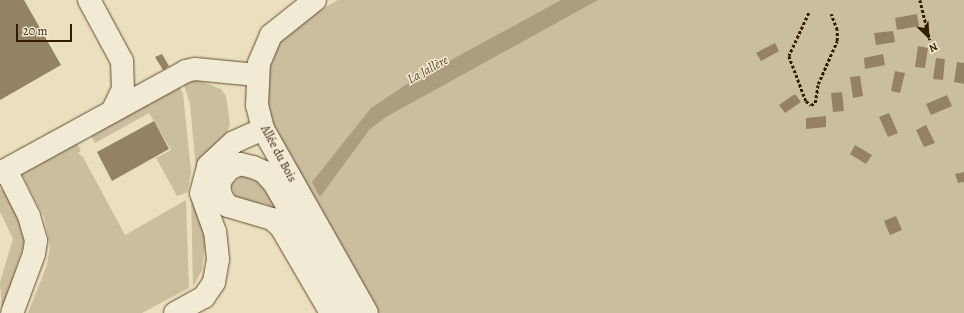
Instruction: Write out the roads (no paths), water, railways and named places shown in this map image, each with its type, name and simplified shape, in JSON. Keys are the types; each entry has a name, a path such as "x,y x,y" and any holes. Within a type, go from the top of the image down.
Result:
{"street":[{"path":"89,0 122,61 123,89 112,112"},
{"name":"Allée du Bois","path":"315,0 271,35 257,75 257,105 263,129 367,313"},
{"path":"12,313 34,254 36,241 29,216 3,172 191,70 257,75"},
{"path":"175,313 204,297 214,282 218,259 215,232 201,194 208,166 234,142 263,129"},
{"path":"331,313 281,227 272,219 228,206 222,198 219,189 221,179 230,169 240,164 253,167 264,172 274,183 349,313"}],"water label":[{"name":"La Jallère","path":"428,70"}]}
